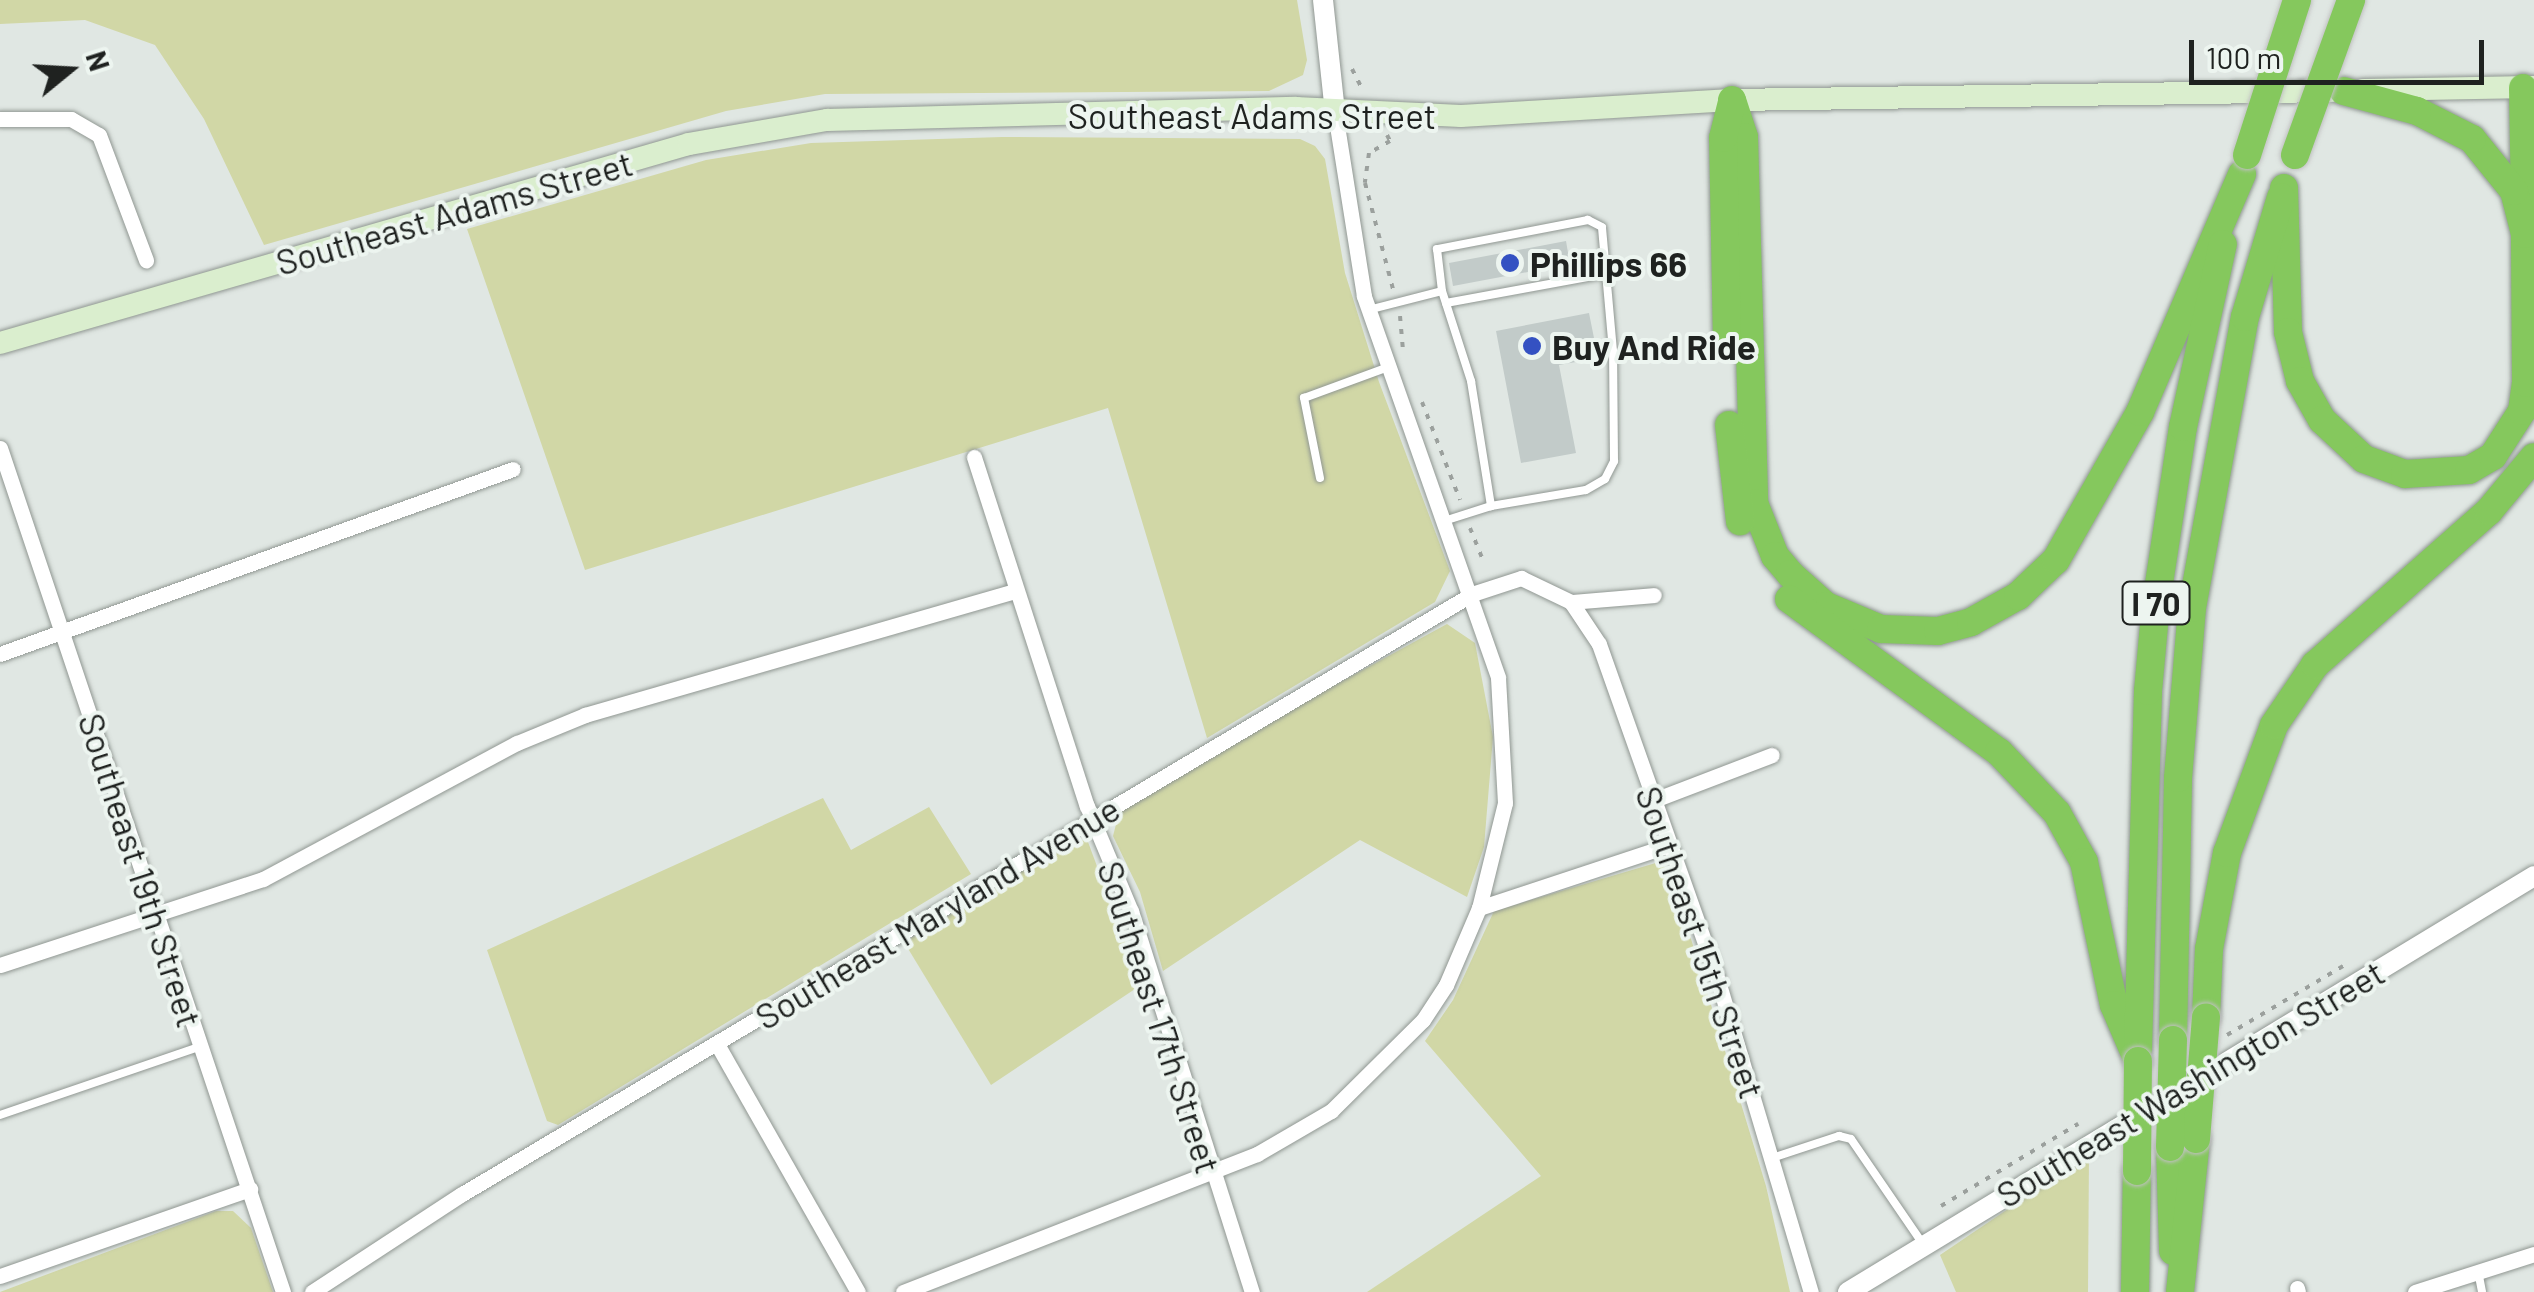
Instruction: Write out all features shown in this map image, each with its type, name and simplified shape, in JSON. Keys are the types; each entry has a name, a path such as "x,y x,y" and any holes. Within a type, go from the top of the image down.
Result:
{"highway":[{"name":"I 70","path":"2135,1292 2148,691 2156,604 2203,328 2245,165 2297,0"},
{"name":"I 70","path":"2178,1292 2183,1143 2173,1040 2180,743 2192,608 2245,317 2295,155 2351,0"},
{"path":"2284,188 2283,292 2300,380 2322,420 2352,451 2404,474 2469,470 2509,439 2526,383 2529,88"},
{"path":"2344,90 2416,111 2489,152 2514,190 2525,234"},
{"path":"1732,100 1744,137 1747,434 1761,528 1775,556 1826,606 1881,629 1938,631 1971,622 2018,596 2056,560 2140,412 2245,165"},
{"path":"1732,100 1724,138 1729,437 1743,530 1786,596 1998,752 2057,813 2084,862 2105,938 2114,1006 2138,1061"},
{"path":"2183,1143 2217,1026 2210,949 2227,853 2274,726 2315,665 2489,512 2534,458"}],"main road":[{"name":"Southeast Adams Street","path":"0,343 742,133 895,116 1335,112 1461,116 1732,100 2529,88"}],"street":[{"path":"903,1292 1212,1172 1296,1134 1374,1074 1446,985 1479,908 1499,847 1507,762 1498,677 1472,594 1386,368 1368,310 1347,221 1323,0"},
{"path":"0,120 71,119 99,136 146,260"},
{"name":"Southeast 19th Street","path":"0,448 283,1292"},
{"name":"Southeast 17th Street","path":"974,457 1092,819 1132,911 1252,1292"},
{"path":"0,654 513,469"},
{"name":"Southeast Maryland Avenue","path":"312,1292 462,1194 1472,594 1520,578 1571,602"},
{"path":"0,965 154,915 306,858 517,743 585,715 1016,591"},
{"path":"1571,602 1654,595"},
{"name":"Southeast 15th Street","path":"1571,602 1598,644 1654,800 1772,1158 1811,1292"},
{"path":"1654,800 1772,756"},
{"path":"1479,908 1669,845"},
{"name":"Southeast Washington Street","path":"1848,1292 2534,876"},
{"path":"717,1044 858,1292"},
{"path":"0,1276 250,1189"},
{"path":"2415,1292 2534,1254"}],"lane":[{"path":"1444,520 1491,506 1586,490 1610,470 1609,273 1605,233 1588,220 1437,249 1442,291 1471,381 1491,506"},
{"path":"1446,303 1609,273"},
{"path":"1368,310 1442,291"},
{"path":"1320,478 1304,398 1386,368"},
{"path":"0,1115 200,1047"},
{"path":"1772,1158 1839,1136 1850,1139 1924,1245"},
{"path":"2478,1272 2482,1292"}],"path":[{"path":"2217,1026 2343,966"},
{"path":"1941,1206 2078,1124"}],"green space":[{"path":"0,0 1297,0 1307,60 1303,75 1269,91 825,94 726,111 264,245 204,119 155,45 85,20 0,24"},
{"path":"1002,137 1300,139 1315,146 1325,159 1345,273 1379,382 1450,571 1435,602 1207,738 1108,408 585,570 467,229 706,160 811,143"},
{"path":"1447,624 1475,643 1493,737 1484,847 1467,897 1360,840 1163,971 1140,892 1113,836 1122,801"},
{"path":"823,798 851,850 929,807 971,874 558,1125 547,1121 487,950"},
{"path":"1078,838 1088,842 1141,985 991,1085 904,942"},
{"path":"1659,862 1671,873 1766,1186 1790,1292 1367,1292 1541,1176 1425,1041 1453,1000 1494,911"},
{"path":"2089,1154 2088,1292 1956,1292 1940,1255"},
{"path":"216,1211 233,1211 251,1228 273,1292 0,1292"}],"building":[{"name":"Phillips 66","path":"1566,241 1570,264 1453,286 1449,263"},
{"path":"1589,313 1598,358 1559,365 1576,453 1521,463 1496,331"}],"place":[{"name":"Phillips 66","path":"1510,263"},
{"name":"Buy And Ride","path":"1532,346"}]}
